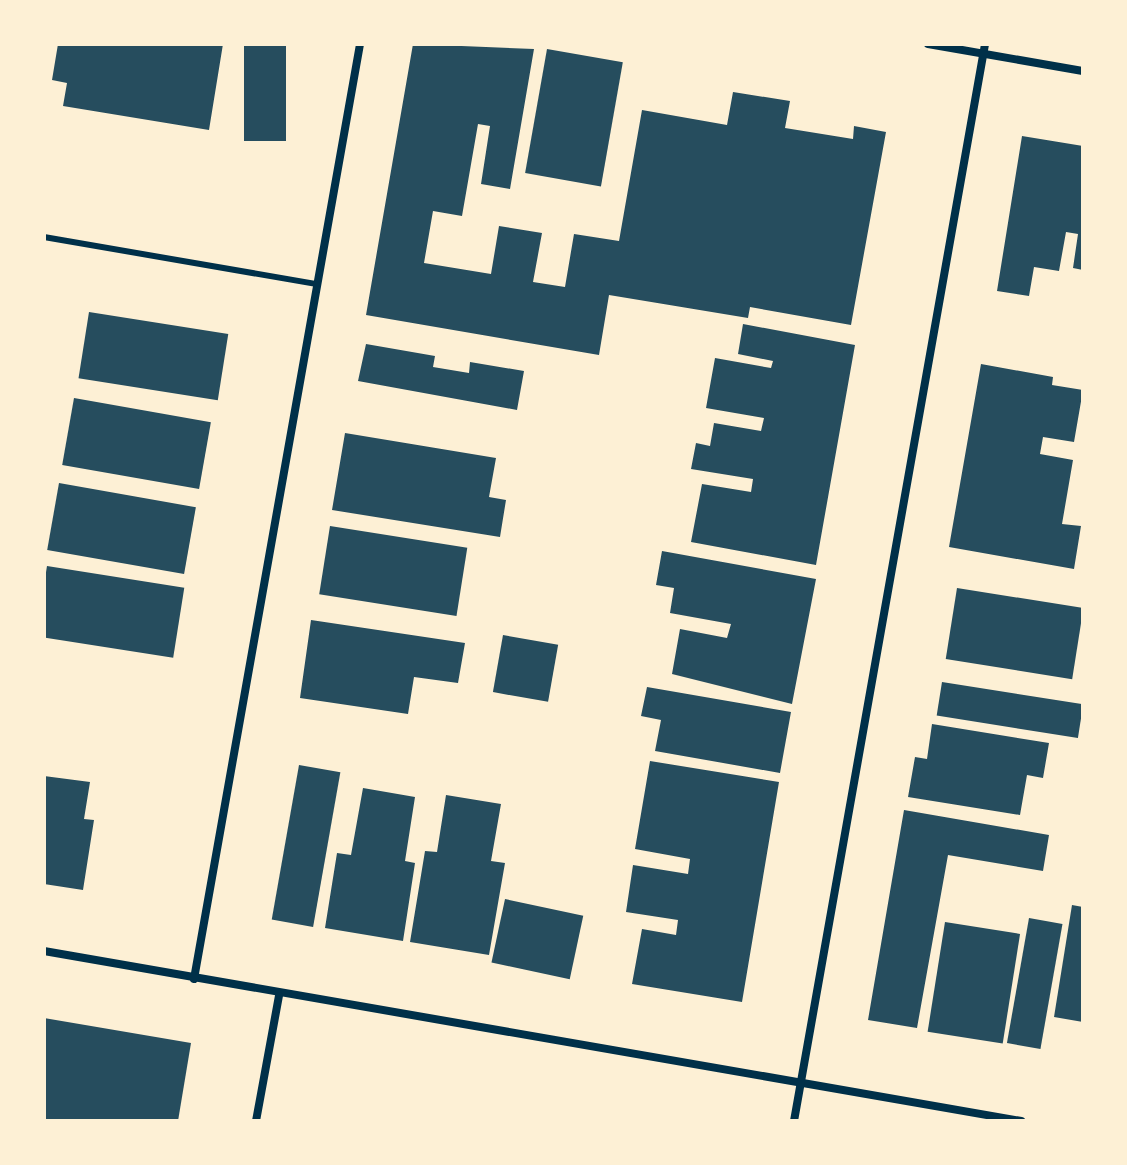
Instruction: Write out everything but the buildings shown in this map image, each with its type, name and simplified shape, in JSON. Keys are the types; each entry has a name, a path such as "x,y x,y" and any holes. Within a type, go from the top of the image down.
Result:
{"street":[{"path":"194,979 360,44"},
{"path":"928,44 984,49 1083,71"},
{"path":"794,1121 984,49"},
{"path":"44,951 279,996 1021,1121"},
{"path":"256,1121 279,996"}],"lane":[{"path":"44,237 317,284"}]}
